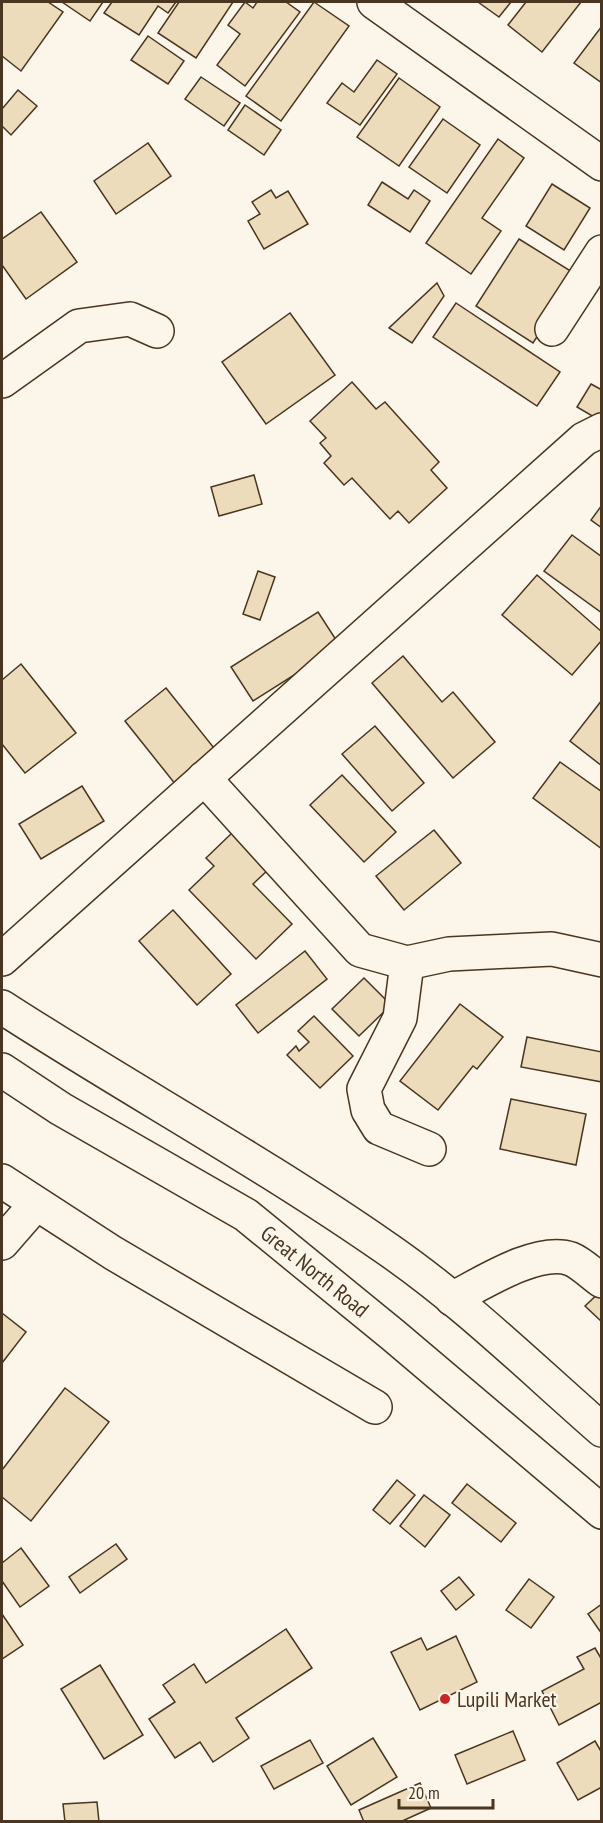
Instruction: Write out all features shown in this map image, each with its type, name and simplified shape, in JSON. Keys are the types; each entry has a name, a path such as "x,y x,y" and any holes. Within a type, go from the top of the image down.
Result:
{"street":[{"path":"374,2 602,164"},
{"path":"552,329 602,252"},
{"path":"2,381 79,327 130,319 157,331"},
{"path":"7,946 204,778 584,439 602,430"},
{"path":"204,778 360,950 407,963 449,954 552,949 602,960"},
{"path":"407,963 400,1018 364,1089 368,1110 379,1128 429,1149"},
{"path":"2,1007 82,1059 260,1165 384,1246 452,1299 602,1430"},
{"name":"Great North Road","path":"2,1070 61,1109 246,1215 402,1342 602,1512"},
{"path":"2,1180 113,1253 375,1407"},
{"path":"2,1243 36,1204"},
{"path":"452,1299 514,1266 545,1257 571,1259 602,1281"}],"building":[{"path":"2,2 48,2 63,12 21,71 2,56"},
{"path":"62,2 103,2 90,21"},
{"path":"112,2 176,2 168,13 158,6 139,35 104,13"},
{"path":"179,2 233,2 196,58 158,33"},
{"path":"245,2 253,8 257,2 286,2 300,12 245,86 217,65 240,34 228,25"},
{"path":"314,2 349,26 281,121 246,96"},
{"path":"478,2 511,2 499,17"},
{"path":"526,2 581,2 542,52 508,25"},
{"path":"602,26 602,83 574,63"},
{"path":"148,36 184,61 168,84 131,60"},
{"path":"377,60 397,74 360,125 327,103 342,83 354,92"},
{"path":"201,77 240,103 224,126 185,99"},
{"path":"399,78 440,107 399,166 357,137"},
{"path":"18,90 37,106 11,135 2,126 2,109"},
{"path":"245,105 281,130 264,155 228,130"},
{"path":"443,119 480,145 447,193 409,167"},
{"path":"498,139 524,158 482,218 501,231 471,274 426,243"},
{"path":"148,143 171,176 116,214 94,181"},
{"path":"382,182 408,199 414,190 430,201 410,232 368,205"},
{"path":"552,184 590,208 564,250 526,226"},
{"path":"271,190 276,198 288,191 308,224 264,249 248,221 260,214 252,202"},
{"path":"41,212 77,262 26,299 2,265 2,239"},
{"path":"519,239 577,275 533,343 476,306"},
{"path":"437,283 444,296 412,343 389,328"},
{"path":"456,303 560,372 537,406 433,337"},
{"path":"290,313 335,375 266,424 222,362"},
{"path":"352,382 376,409 385,402 439,462 431,470 447,488 409,523 398,511 390,519 352,478 344,485 324,463 331,456 320,443 326,438 310,421"},
{"path":"591,384 602,390 602,416 599,420 577,407"},
{"path":"254,475 262,504 219,516 211,487"},
{"path":"602,505 602,528 591,520"},
{"path":"572,535 602,557 602,613 544,571"},
{"path":"258,571 275,577 260,620 243,614"},
{"path":"537,575 602,632 602,640 572,675 502,615"},
{"path":"318,612 340,646 253,701 231,667"},
{"path":"403,656 442,702 453,692 495,742 453,778 372,683"},
{"path":"21,664 76,733 25,773 2,744 2,680"},
{"path":"166,688 222,758 180,790 125,721"},
{"path":"602,700 602,766 570,741"},
{"path":"375,726 424,783 392,811 342,754"},
{"path":"560,762 602,792 602,849 533,798"},
{"path":"342,775 396,832 364,862 310,805"},
{"path":"82,786 104,821 41,859 19,824"},
{"path":"434,830 461,863 404,910 376,876"},
{"path":"233,832 269,869 253,884 292,924 256,959 189,890 214,866 206,858"},
{"path":"173,910 231,974 197,1005 139,941"},
{"path":"305,951 327,979 258,1033 236,1005"},
{"path":"364,978 391,1005 359,1036 332,1009"},
{"path":"460,1004 503,1037 477,1069 473,1066 438,1110 400,1081"},
{"path":"314,1016 353,1056 320,1088 287,1055 296,1046 299,1051 309,1042 298,1031"},
{"path":"527,1037 602,1052 602,1082 521,1067"},
{"path":"511,1099 586,1114 576,1165 500,1149"},
{"path":"602,1290 602,1322 585,1306"},
{"path":"2,1313 26,1332 2,1363"},
{"path":"65,1388 109,1422 31,1521 2,1497 2,1470"},
{"path":"397,1480 415,1495 390,1524 373,1510"},
{"path":"467,1484 516,1523 501,1542 452,1503"},
{"path":"424,1495 450,1515 425,1547 400,1526"},
{"path":"116,1544 127,1559 80,1593 69,1577"},
{"path":"21,1548 49,1586 20,1607 2,1581 2,1563"},
{"path":"459,1577 474,1595 456,1610 441,1591"},
{"path":"529,1579 554,1597 531,1628 506,1610"},
{"path":"602,1604 602,1634 588,1614"},
{"path":"2,1614 23,1645 2,1659"},
{"path":"286,1629 312,1668 236,1718 249,1738 213,1762 200,1742 175,1758 149,1719 175,1702 163,1685 194,1664 206,1683"},
{"path":"456,1636 477,1682 420,1710 391,1652 421,1638 427,1650"},
{"path":"595,1648 602,1660 602,1702 559,1725 542,1691 584,1669 577,1657"},
{"path":"100,1665 143,1735 104,1759 61,1689"},
{"path":"513,1731 525,1760 467,1784 455,1755"},
{"path":"373,1738 397,1777 351,1805 327,1766"},
{"path":"310,1740 323,1763 274,1789 261,1766"},
{"path":"595,1741 602,1753 602,1787 578,1800 557,1763"},
{"path":"420,1783 431,1808 400,1822 364,1822 359,1810"},
{"path":"97,1802 99,1822 65,1822 63,1804"}],"place":[{"name":"Lupili Market","path":"445,1699"}]}
